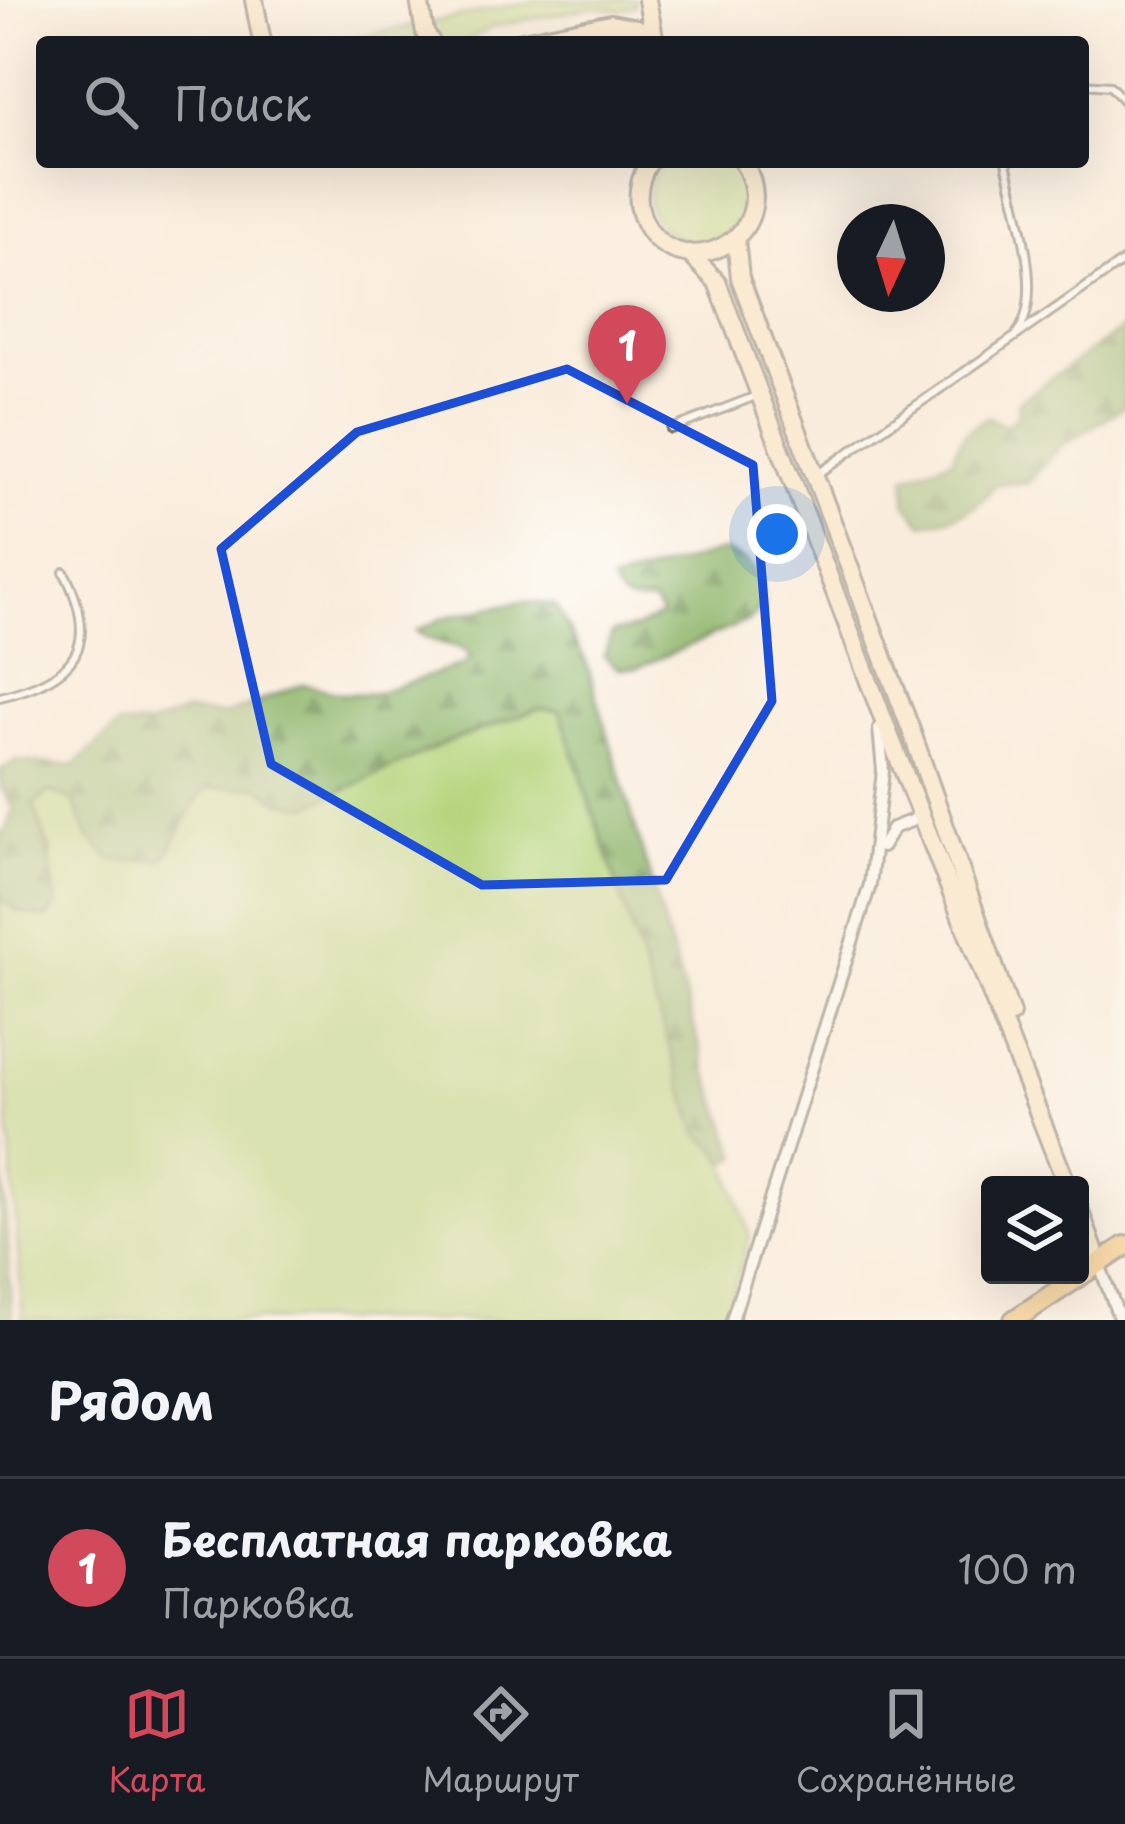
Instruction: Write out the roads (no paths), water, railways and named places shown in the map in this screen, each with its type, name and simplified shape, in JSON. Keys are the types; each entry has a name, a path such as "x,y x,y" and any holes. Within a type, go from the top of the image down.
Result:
{"main road":[{"path":"254,0 261,36"},
{"path":"419,0 427,36"},
{"path":"647,0 652,36"},
{"path":"547,36 611,23 638,28 647,36"},
{"path":"646,168 639,186 644,220 657,239 689,253 717,282 872,689 886,739 1065,1176"},
{"path":"689,253 717,250 736,238 749,220 754,197 747,168"},
{"path":"736,238 740,278 911,730 1066,1176"},
{"path":"886,739 911,730"},
{"path":"1089,1238 1099,1264"},
{"path":"1014,1320 1125,1246"}],"street":[{"path":"870,885 886,739"},
{"path":"731,1320 890,831 921,817"},
{"path":"1099,1264 1120,1320"}],"lane":[{"path":"1089,84 1110,86 1125,102"},
{"path":"1007,168 1031,298 1026,320 1010,341"},
{"path":"815,476 1125,260"},
{"path":"671,429 760,394"},
{"path":"0,698 39,688 66,669 79,644 82,616 64,572"}],"place":[{"name":"Бесплатная парковка","path":"627,404"}]}
